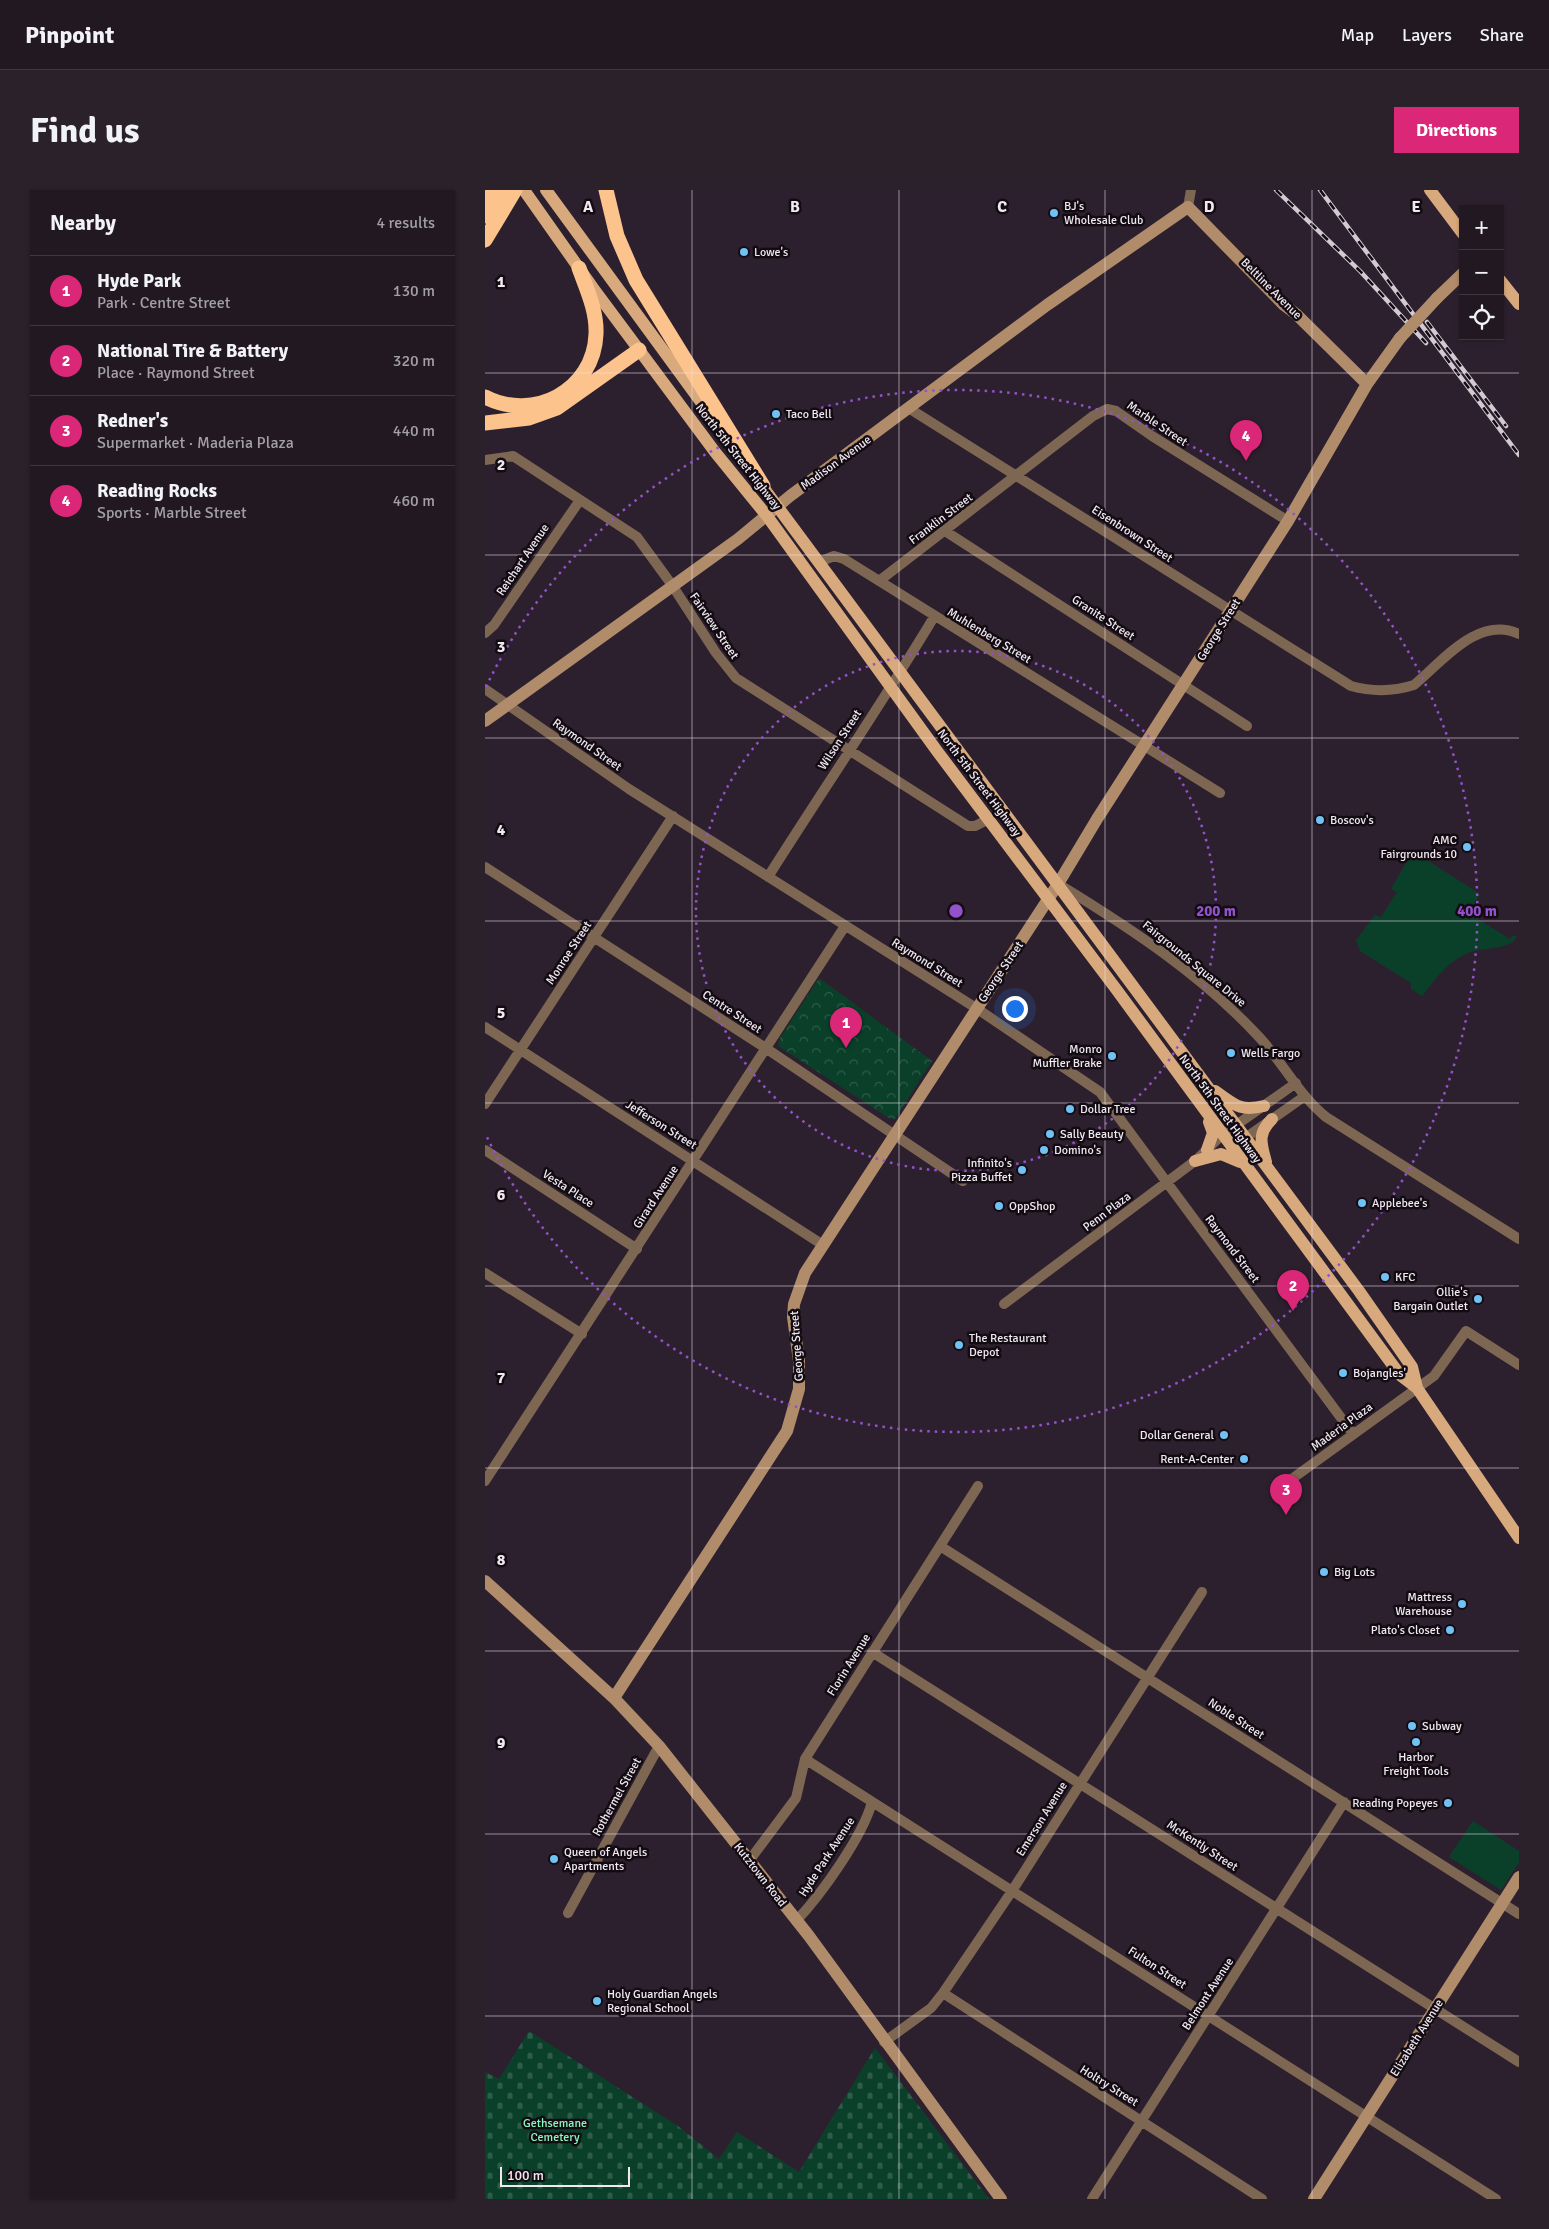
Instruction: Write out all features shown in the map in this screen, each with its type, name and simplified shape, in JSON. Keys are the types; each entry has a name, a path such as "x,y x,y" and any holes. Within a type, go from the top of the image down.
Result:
{"highway":[{"path":"485,197 490,190"},
{"path":"485,216 505,190"},
{"path":"485,240 515,190"},
{"path":"606,190 617,236 636,280 763,486"},
{"path":"485,397 505,405 532,406 559,396 580,378 591,360 596,333 593,306 579,268"},
{"path":"485,423 529,418 557,408 639,350"}],"main road":[{"name":"North 5th Street Highway","path":"524,190 639,350 715,452 767,516 1400,1375 1417,1388 1519,1538"},
{"name":"North 5th Street Highway","path":"546,190 778,507 1209,1087 1267,1169 1324,1242 1412,1367 1417,1388"},
{"path":"1430,190 1459,229"},
{"path":"1504,285 1519,304"},
{"path":"639,350 649,332"},
{"path":"1209,1087 1237,1107 1247,1109 1264,1106"},
{"path":"1205,1110 1213,1133 1207,1150"},
{"path":"1267,1169 1261,1137 1263,1127 1272,1119"},
{"path":"1195,1160 1221,1154 1243,1164"}],"street":[{"path":"1188,207 1191,190"},
{"name":"Beltline Avenue","path":"1188,207 1284,305 1296,314 1367,384"},
{"name":"Madison Avenue","path":"485,721 738,539 1047,305 1188,207"},
{"name":"George Street","path":"614,1698 787,1431 797,1404 801,1376 794,1333 794,1304 805,1273 1058,884 1288,521 1367,384 1400,338 1459,277"},
{"name":"Eisenbrown Street","path":"910,409 1341,682 1369,690 1392,691 1414,685 1468,639 1491,628 1500,628 1519,634"},
{"name":"Marble Street","path":"1017,476 1093,416 1107,409 1115,411 1288,521"},
{"name":"Fairview Street","path":"485,460 513,456 637,537 672,585 731,673 968,826 975,826 989,819"},
{"name":"Franklin Street","path":"879,581 1017,476"},
{"name":"Reichart Avenue","path":"485,633 494,625 580,500"},
{"name":"Granite Street","path":"945,531 1247,726"},
{"name":"Muhlenberg Street","path":"819,562 829,557 839,556 934,617 1220,793"},
{"name":"Wilson Street","path":"768,877 901,672 934,617"},
{"name":"Raymond Street","path":"485,688 577,755 976,1008 1099,1092 1353,1434"},
{"name":"Monroe Street","path":"485,1104 673,816"},
{"name":"Centre Street","path":"485,868 767,1049 963,1181"},
{"name":"Fairgrounds Square Drive","path":"1058,884 1126,925 1164,952 1231,1010 1260,1038 1305,1096 1330,1121 1519,1239"},
{"name":"Girard Avenue","path":"485,1481 695,1161 845,926"},
{"name":"Jefferson Street","path":"485,1027 823,1244"},
{"path":"1222,1135 1295,1083"},
{"path":"1231,1148 1305,1096"},
{"name":"Penn Plaza","path":"1004,1304 1167,1183 1222,1135"},
{"name":"Vesta Place","path":"485,1150 637,1248"},
{"path":"485,1272 582,1334"},
{"name":"Maderia Plaza","path":"1283,1486 1434,1376 1465,1331 1519,1365"},
{"name":"Florin Avenue","path":"749,1861 797,1798 805,1759 978,1486"},
{"name":"Noble Street","path":"940,1546 1519,1914"},
{"name":"Kutztown Road","path":"486,1584 614,1698 659,1746 796,1921 1001,2199"},
{"name":"Emerson Avenue","path":"884,2042 931,2008 943,1993 1012,1891 1146,1677 1202,1592"},
{"name":"McKently Street","path":"872,1652 1080,1782 1519,2062"},
{"name":"Rothermel Street","path":"568,1913 659,1746"},
{"name":"Fulton Street","path":"805,1759 1496,2199"},
{"name":"Hyde Park Avenue","path":"796,1921 823,1889 864,1824 873,1802"},
{"name":"Belmont Avenue","path":"1092,2199 1344,1802"},
{"name":"Elizabeth Avenue","path":"1314,2199 1519,1877"},
{"name":"Holtry Street","path":"943,1993 1262,2199"}],"green space":[{"path":"1413,851 1480,894 1468,913 1510,939 1513,935 1517,937 1514,941 1504,946 1465,954 1444,969 1422,996 1411,989 1411,983 1360,951 1356,940 1375,915 1381,917 1397,892 1391,889"},
{"path":"819,978 932,1061 895,1119 889,1118 778,1046 780,1038"},
{"path":"1473,1821 1519,1851 1519,1862 1501,1890 1449,1857"},
{"name":"Gethsemane Cemetery","path":"529,2031 678,2126 719,2159 737,2132 799,2172 875,2048 989,2199 485,2199 485,2072 499,2079"}],"railway":[{"path":"1276,190 1360,271 1426,343"},
{"path":"1320,190 1519,455"},
{"path":"1427,322 1506,426"}],"place":[{"name":"BJ's Wholesale Club","path":"1054,213"},
{"name":"Lowe's","path":"744,252"},
{"name":"Taco Bell","path":"776,414"},
{"name":"Reading Rocks","path":"1246,461"},
{"name":"Boscov's","path":"1320,820"},
{"name":"AMC Fairgrounds 10","path":"1467,847"},
{"name":"Hyde Park","path":"846,1048"},
{"name":"Wells Fargo","path":"1231,1053"},
{"name":"Monro Muffler Brake","path":"1112,1056"},
{"name":"Dollar Tree","path":"1070,1109"},
{"name":"Sally Beauty","path":"1050,1134"},
{"name":"Domino's","path":"1044,1150"},
{"name":"Infinito's Pizza Buffet","path":"1022,1170"},
{"name":"Applebee's","path":"1362,1203"},
{"name":"OppShop","path":"999,1206"},
{"name":"KFC","path":"1385,1277"},
{"name":"Ollie's Bargain Outlet","path":"1478,1299"},
{"name":"National Tire & Battery","path":"1293,1311"},
{"name":"The Restaurant Depot","path":"959,1345"},
{"name":"Bojangles'","path":"1343,1373"},
{"name":"Dollar General","path":"1224,1435"},
{"name":"Rent-A-Center","path":"1244,1459"},
{"name":"Redner's","path":"1286,1515"},
{"name":"Big Lots","path":"1324,1572"},
{"name":"Mattress Warehouse","path":"1462,1604"},
{"name":"Plato's Closet","path":"1450,1630"},
{"name":"Subway","path":"1412,1726"},
{"name":"Harbor Freight Tools","path":"1416,1742"},
{"name":"Reading Popeyes","path":"1448,1803"},
{"name":"Queen of Angels Apartments","path":"554,1859"},
{"name":"Holy Guardian Angels Regional School","path":"597,2001"}]}
